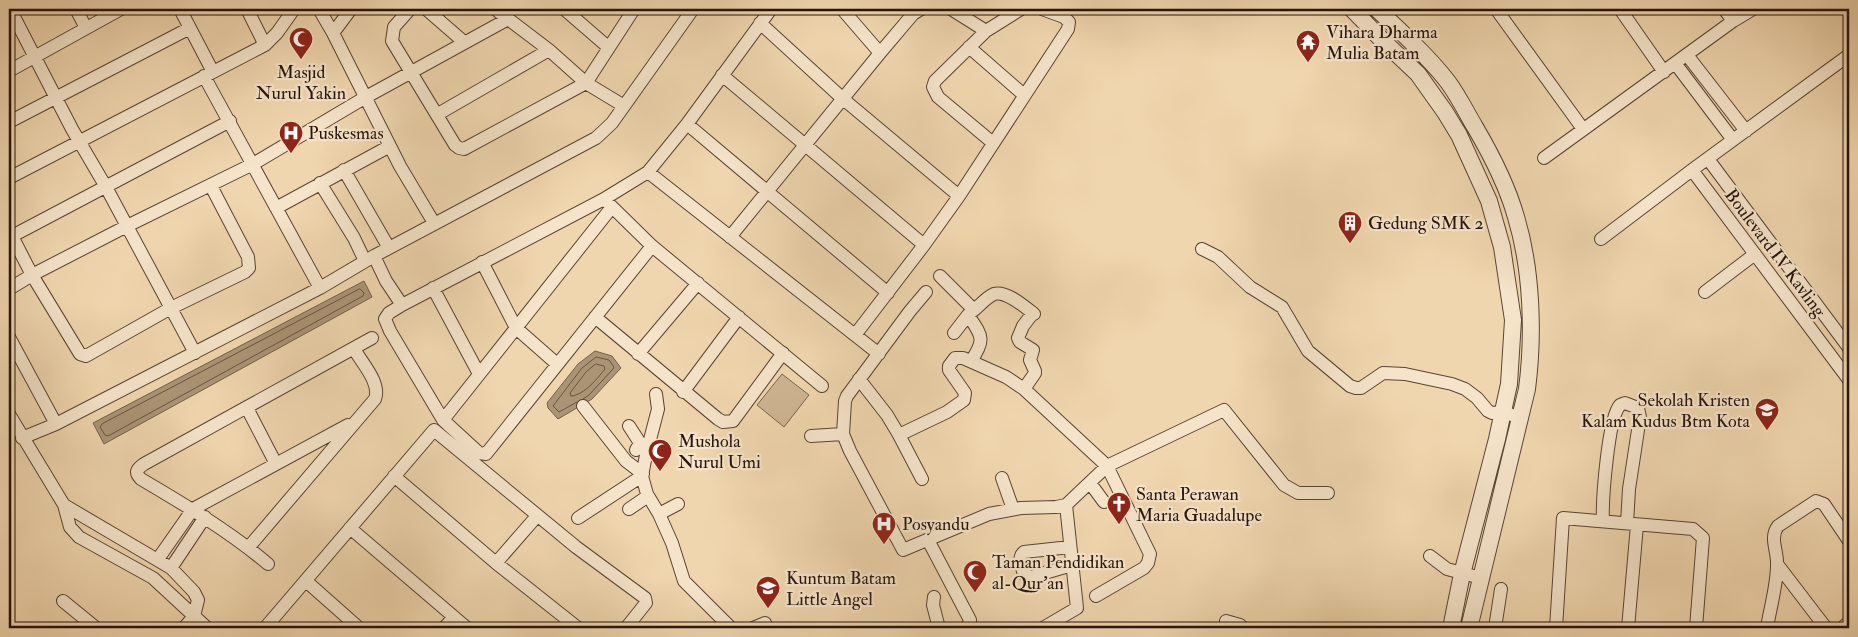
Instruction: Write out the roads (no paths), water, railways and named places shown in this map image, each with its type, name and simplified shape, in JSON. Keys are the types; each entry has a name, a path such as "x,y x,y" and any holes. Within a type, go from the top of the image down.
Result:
{"street":[{"path":"10,9 79,142 106,186 195,353"},
{"path":"76,9 86,28"},
{"path":"9,71 36,58 121,9"},
{"path":"180,9 230,122 320,288"},
{"path":"248,9 265,45"},
{"path":"9,178 265,45 277,33 294,9"},
{"path":"319,9 400,166 434,223"},
{"path":"333,33 351,9"},
{"path":"410,9 394,27 392,41 438,114 455,145 464,149 586,83 608,46 634,9"},
{"path":"426,9 464,42"},
{"path":"495,9 549,50 586,83 624,106"},
{"path":"564,9 608,46"},
{"path":"22,438 56,424 320,288 434,223 596,138 612,124 693,9"},
{"path":"652,246 486,454 479,453 443,420 390,331 385,319 389,313 402,304 482,262 608,203 648,172 687,124 771,9"},
{"path":"842,9 880,52"},
{"path":"730,237 880,52 913,14 921,9"},
{"path":"951,9 986,31"},
{"path":"993,143 938,97 933,87 935,81 986,31 1021,9"},
{"path":"855,335 959,196 1070,26 1064,17 1042,9"},
{"path":"1352,9 1427,85 1459,135 1489,202 1502,247 1513,320 1509,384 1497,439 1462,574 1451,628"},
{"path":"1377,9 1430,61 1459,98 1495,163 1516,216 1523,246 1529,297 1530,362 1521,418 1469,628"},
{"path":"1496,9 1583,130"},
{"path":"1620,9 1664,72"},
{"path":"1724,9 1732,21"},
{"path":"1544,158 1732,21 1752,9"},
{"path":"9,289 32,275 127,226 252,164 366,97 508,19"},
{"path":"760,23 842,98 959,196"},
{"path":"9,122 190,28"},
{"path":"969,47 1024,95"},
{"path":"438,114 549,50"},
{"path":"1687,55 1746,131"},
{"path":"1600,239 1849,55"},
{"path":"1675,63 1733,140"},
{"path":"722,75 924,245"},
{"path":"210,186 248,257 250,266 245,272 171,308 83,356 32,275 14,240 16,234 230,122"},
{"path":"687,124 888,292"},
{"path":"276,208 390,146"},
{"path":"1708,159 1849,348"},
{"path":"344,170 389,248"},
{"name":"Boulevard IV Kavling","path":"1692,170 1849,380"},
{"path":"648,172 879,354"},
{"path":"320,183 354,238 402,304"},
{"path":"608,203 652,246 822,386"},
{"path":"443,420 516,328 608,203"},
{"path":"1202,248 1218,257 1250,287 1282,306 1308,351 1350,386 1361,388 1383,373 1405,374 1452,384 1465,389 1492,413 1503,412 1521,418"},
{"path":"1705,292 1754,254"},
{"path":"482,262 516,328 558,364"},
{"path":"940,276 971,312 980,334 982,341 971,362"},
{"path":"638,354 698,283"},
{"path":"433,288 479,374"},
{"path":"926,292 859,379 845,401 843,434 852,456 866,478 903,550 976,519 1013,509 1066,505 1107,466 1224,410 1284,485 1298,494 1328,493"},
{"path":"954,333 971,312 993,294 998,293 1007,296 1033,313 1023,326 1018,338 1020,342 1034,350 1030,360 1035,373 1024,389"},
{"path":"595,317 683,392 724,422 733,421 783,353"},
{"path":"683,392 740,317"},
{"path":"9,337 56,424"},
{"path":"268,564 204,517 141,479 137,475 138,468 372,338"},
{"path":"248,548 375,399 377,394 376,386 354,349"},
{"path":"899,435 947,412 962,402 965,393 949,370 952,361 959,357 1006,377 1024,389 1107,466 1150,554 1144,568 1096,596"},
{"path":"859,379 899,435 922,479"},
{"path":"626,461 641,453 658,409 656,394"},
{"path":"1603,521 1603,493 1613,417 1620,404 1625,403 1638,408 1640,417 1629,489 1632,524 1628,628"},
{"path":"582,406 626,461 642,475"},
{"path":"247,408 276,464"},
{"path":"9,414 64,505 70,527 79,537 153,578 199,624"},
{"path":"164,563 192,509 354,422"},
{"path":"629,426 640,443 642,475 648,496 659,514 676,552 684,581 731,628"},
{"path":"265,628 431,432 435,430 537,516 645,598 644,606 626,628"},
{"path":"811,436 843,434"},
{"path":"578,518 642,475"},
{"path":"394,476 496,563 578,628"},
{"path":"1002,478 1013,509"},
{"path":"1090,483 1104,502"},
{"path":"629,509 648,496"},
{"path":"1767,628 1778,564 1774,537 1778,526 1816,501 1824,504 1849,542"},
{"path":"659,514 678,504"},
{"path":"64,505 164,563 197,596 199,624"},
{"path":"1043,628 1077,608 1066,505"},
{"path":"496,563 537,516"},
{"path":"153,578 204,517"},
{"path":"1556,628 1563,518 1693,529 1703,538 1696,628"},
{"path":"350,528 467,628"},
{"path":"928,540 970,620 965,628"},
{"path":"1070,547 1024,552 1020,556 1020,561 1024,574 1030,577 1072,565"},
{"path":"1430,556 1447,569 1481,578"},
{"path":"1778,564 1826,628"},
{"path":"306,581 353,626"},
{"path":"1495,628 1501,589"},
{"path":"934,597 933,605 939,628"},
{"path":"64,601 96,628"},
{"path":"444,628 454,617"},
{"path":"1226,621 1240,625 1243,628"},
{"path":"1842,628 1849,622"},
{"path":"184,628 199,624"}],"water":[{"path":"364,281 372,297 104,444 93,423"},
{"path":"595,351 612,356 621,368 592,399 558,419 548,408 547,403 578,364"}],"place":[{"name":"Masjid Nurul Yakin","path":"301,60"},
{"name":"Vihara Dharma Mulia Batam","path":"1308,63"},
{"name":"Puskesmas","path":"291,154"},
{"name":"Gedung SMK 2","path":"1350,244"},
{"name":"Sekolah Kristen Kalam Kudus Btm Kota","path":"1767,431"},
{"name":"Mushola Nurul Umi","path":"660,472"},
{"name":"Santa Perawan Maria Guadalupe","path":"1119,525"},
{"name":"Posyandu","path":"884,545"},
{"name":"Taman Pendidikan al-Qur’an","path":"975,593"},
{"name":"Kuntum Batam Little Angel","path":"768,609"}]}
